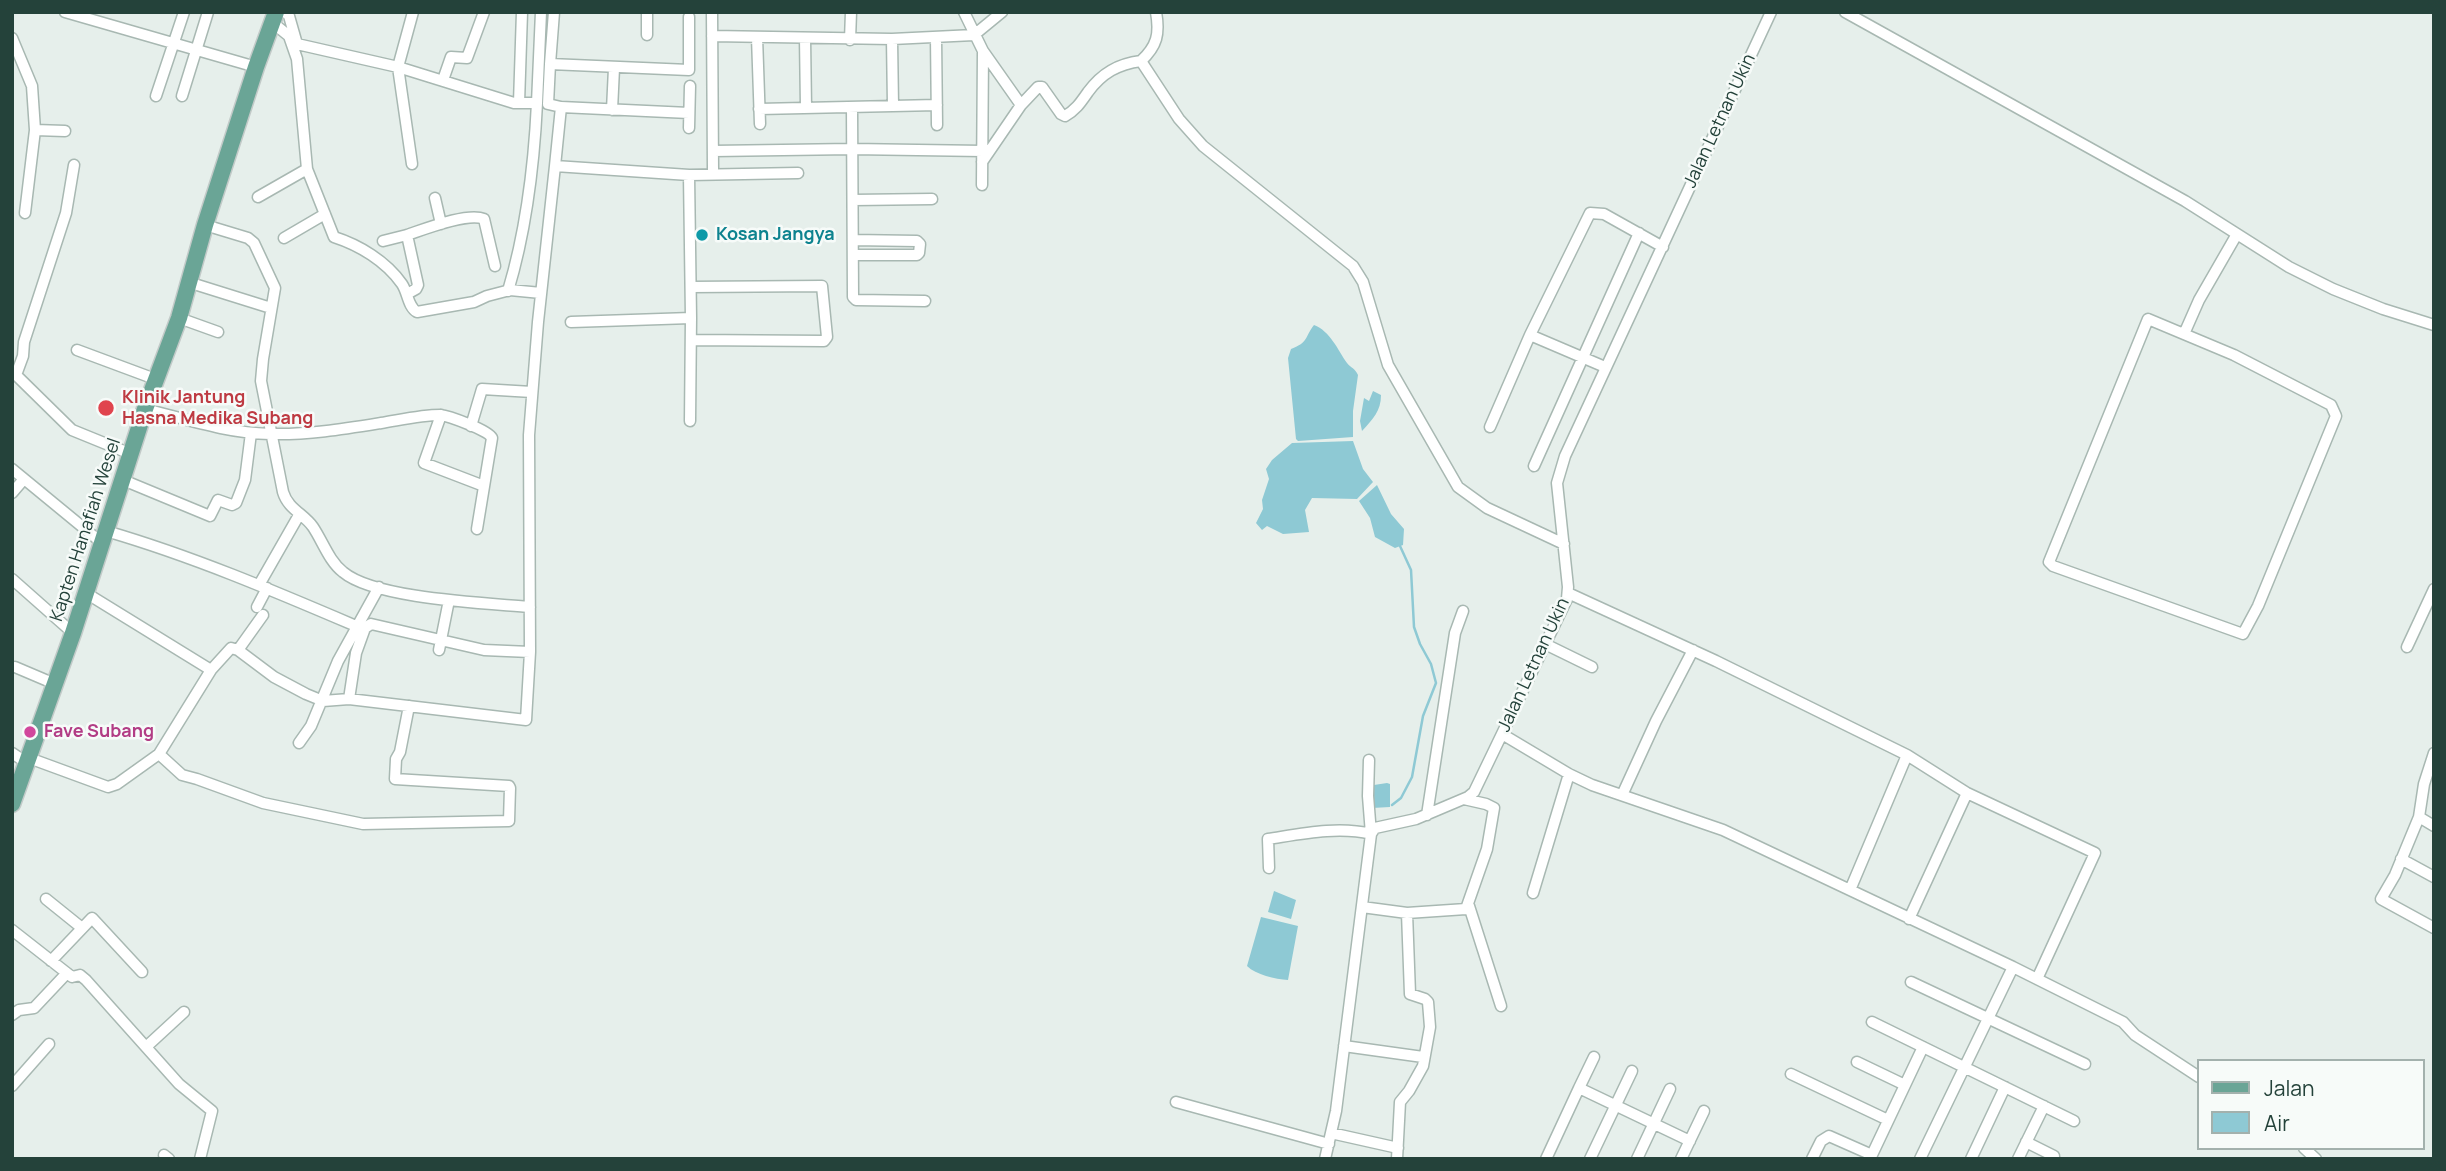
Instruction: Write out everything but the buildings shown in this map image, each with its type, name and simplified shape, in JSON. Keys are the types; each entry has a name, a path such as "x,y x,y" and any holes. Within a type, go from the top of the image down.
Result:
{"main road":[{"name":"Kapten Hanafiah Wesel","path":"12,804 73,633 155,379 191,282 205,225 256,67 278,16"}],"street":[{"path":"65,12 256,67"},
{"path":"156,96 184,12"},
{"path":"182,96 208,12"},
{"path":"412,164 398,67 413,12"},
{"path":"443,80 451,57 467,58 484,12"},
{"path":"519,103 522,12"},
{"path":"508,291 521,242 536,136 541,12"},
{"path":"554,12 548,104 561,107 689,113"},
{"path":"647,12 647,35"},
{"path":"712,12 713,170"},
{"path":"850,40 851,12"},
{"path":"964,12 983,51 1021,105"},
{"path":"712,36 892,40 974,35 1002,12"},
{"path":"983,157 1021,105 1038,87 1041,87 1065,116 1076,108 1100,77 1129,62 1141,61 1154,48 1158,37 1156,12"},
{"name":"Jalan Letnan Ukin","path":"1464,799 1474,792 1567,599 1557,478 1605,367 1771,12"},
{"path":"1845,12 2185,201 2289,267 2333,289 2434,326"},
{"path":"537,103 519,103 398,67 297,44 289,16 278,16 297,59 307,169 334,237 353,243 390,270 407,294 412,309 419,313 474,302 508,291 541,293"},
{"path":"550,64 689,70 689,17"},
{"path":"757,37 760,124"},
{"path":"936,37 937,125"},
{"path":"12,38 30,80 35,130 25,213"},
{"path":"805,38 806,108"},
{"path":"892,40 893,106"},
{"path":"982,185 983,51"},
{"path":"1141,61 1179,119 1203,146 1353,266 1363,282 1388,365 1458,487 1487,508 1564,544"},
{"path":"612,110 614,68"},
{"path":"689,128 690,86"},
{"path":"759,109 937,105"},
{"path":"12,753 28,761 108,787 117,784 159,754 211,670 229,649 238,650 274,677 323,701 349,699 526,720 530,652 529,435 561,107"},
{"path":"852,107 852,295 854,299 925,301"},
{"path":"35,130 65,131"},
{"path":"713,151 852,149 983,157"},
{"path":"74,165 66,213 24,342 17,378 72,430 131,454"},
{"path":"555,166 713,176 798,173"},
{"path":"258,197 307,169"},
{"path":"689,175 692,340 690,421"},
{"path":"435,198 441,224"},
{"path":"853,200 932,199"},
{"path":"1490,428 1530,335 1590,213 1604,214 1663,247"},
{"path":"284,238 325,214"},
{"path":"383,241 441,224 482,217 495,266"},
{"path":"205,225 244,236 254,243 275,288 261,381 282,492 287,502 311,524 336,566 360,582 382,588 449,600 530,607"},
{"path":"1534,466 1639,233"},
{"path":"2184,334 2199,300 2237,234"},
{"path":"407,235 418,285 407,294"},
{"path":"853,240 917,241 920,244 917,255 853,255"},
{"path":"191,282 271,308"},
{"path":"691,287 823,286 827,337 824,341 692,340"},
{"path":"179,318 218,332"},
{"path":"571,322 691,318"},
{"path":"2148,318 2184,334 2234,355 2330,405 2336,415 2258,606 2243,634 2066,571 2049,562 2148,318"},
{"path":"1530,335 1605,367"},
{"path":"77,350 155,379"},
{"path":"471,426 482,390 532,392"},
{"path":"145,409 222,429 271,434 322,432 442,415 492,436 477,529"},
{"path":"442,415 424,463 484,486"},
{"path":"123,480 210,516 218,499 232,505 236,503 245,480 251,433"},
{"path":"12,470 104,537 163,548 263,586 356,626"},
{"path":"12,493 24,479"},
{"path":"238,650 260,611 263,586 299,515"},
{"path":"12,579 73,633"},
{"path":"299,743 311,726 356,626 382,588"},
{"path":"2407,647 2434,589"},
{"path":"86,593 211,670"},
{"path":"1567,593 1693,650 1907,755 1967,793 2095,853 2037,979"},
{"path":"440,645 449,600"},
{"path":"1427,815 1455,633 1463,611"},
{"path":"349,699 356,653 368,625 376,624 440,645 530,652"},
{"path":"1545,644 1592,667"},
{"path":"1623,793 1693,650"},
{"path":"15,667 55,684"},
{"path":"159,754 186,777 263,803 347,822 509,821 509,786 395,779 396,759 400,752 409,706"},
{"path":"1502,734 1592,785 1623,793 1723,830 2013,967 2123,1022 2135,1035 2198,1076"},
{"path":"2434,753 2419,817 2381,899 2434,928"},
{"path":"1850,890 1907,755"},
{"path":"1325,1159 1344,1046 1371,834 1369,760"},
{"path":"1533,893 1569,774"},
{"path":"1909,919 1967,793"},
{"path":"1371,834 1375,828 1427,815 1464,799 1494,808 1487,849 1469,906 1501,1006"},
{"path":"2419,817 2434,826"},
{"path":"1269,868 1268,839 1337,831 1371,834"},
{"path":"2401,859 2434,877"},
{"path":"46,899 82,928"},
{"path":"1362,907 1407,913 1466,909 1469,906"},
{"path":"1331,1133 1398,1154 1400,1102 1423,1066 1430,1017 1425,999 1410,994 1407,913"},
{"path":"51,961 91,918 142,972"},
{"path":"12,930 66,973 72,977 80,975 86,980 178,1084 212,1111 200,1159"},
{"path":"1920,1159 2013,967"},
{"path":"12,1015 19,1010 34,1008 66,973"},
{"path":"1911,982 2085,1064"},
{"path":"146,1047 184,1012"},
{"path":"1872,1022 2074,1121"},
{"path":"12,1086 49,1044"},
{"path":"1344,1046 1423,1057"},
{"path":"1812,1159 1821,1141 1829,1136 1871,1157 1923,1047"},
{"path":"1546,1159 1594,1057"},
{"path":"1857,1062 1905,1085"},
{"path":"1590,1159 1632,1071"},
{"path":"1791,1074 1888,1120"},
{"path":"1971,1159 2005,1087"},
{"path":"1579,1088 1690,1141"},
{"path":"1637,1159 1670,1089"},
{"path":"1176,1102 1329,1144"},
{"path":"2018,1159 2044,1106"},
{"path":"1685,1157 1704,1111"},
{"path":"2026,1142 2054,1156"}],"water":[{"path":"1314,325 1329,336 1358,375 1353,437 1296,439 1288,358 1291,349 1304,342"},
{"path":"1373,391 1381,395 1380,406 1362,431 1360,421 1364,398 1369,401"},
{"path":"1353,441 1363,469 1373,482 1357,499 1312,498 1305,510 1309,532 1283,534 1267,526 1262,530 1256,523 1263,509 1262,500 1269,479 1266,469 1272,460 1292,443"},
{"path":"1377,485 1391,514 1404,529 1403,545 1395,548 1375,537 1370,518 1359,501"},
{"path":"1390,784 1390,807 1372,808 1374,785"},
{"path":"1274,891 1296,900 1291,919 1268,912"},
{"path":"1261,917 1298,926 1288,980 1266,976 1247,966"}],"waterway":[{"path":"1392,805 1401,798 1412,777 1423,716 1436,683 1431,664 1414,627 1411,570 1400,546"}],"place":[{"name":"Kosan Jangya","path":"702,235"},
{"name":"Klinik Jantung Hasna Medika Subang","path":"106,408"},
{"name":"Fave Subang","path":"30,732"}]}
